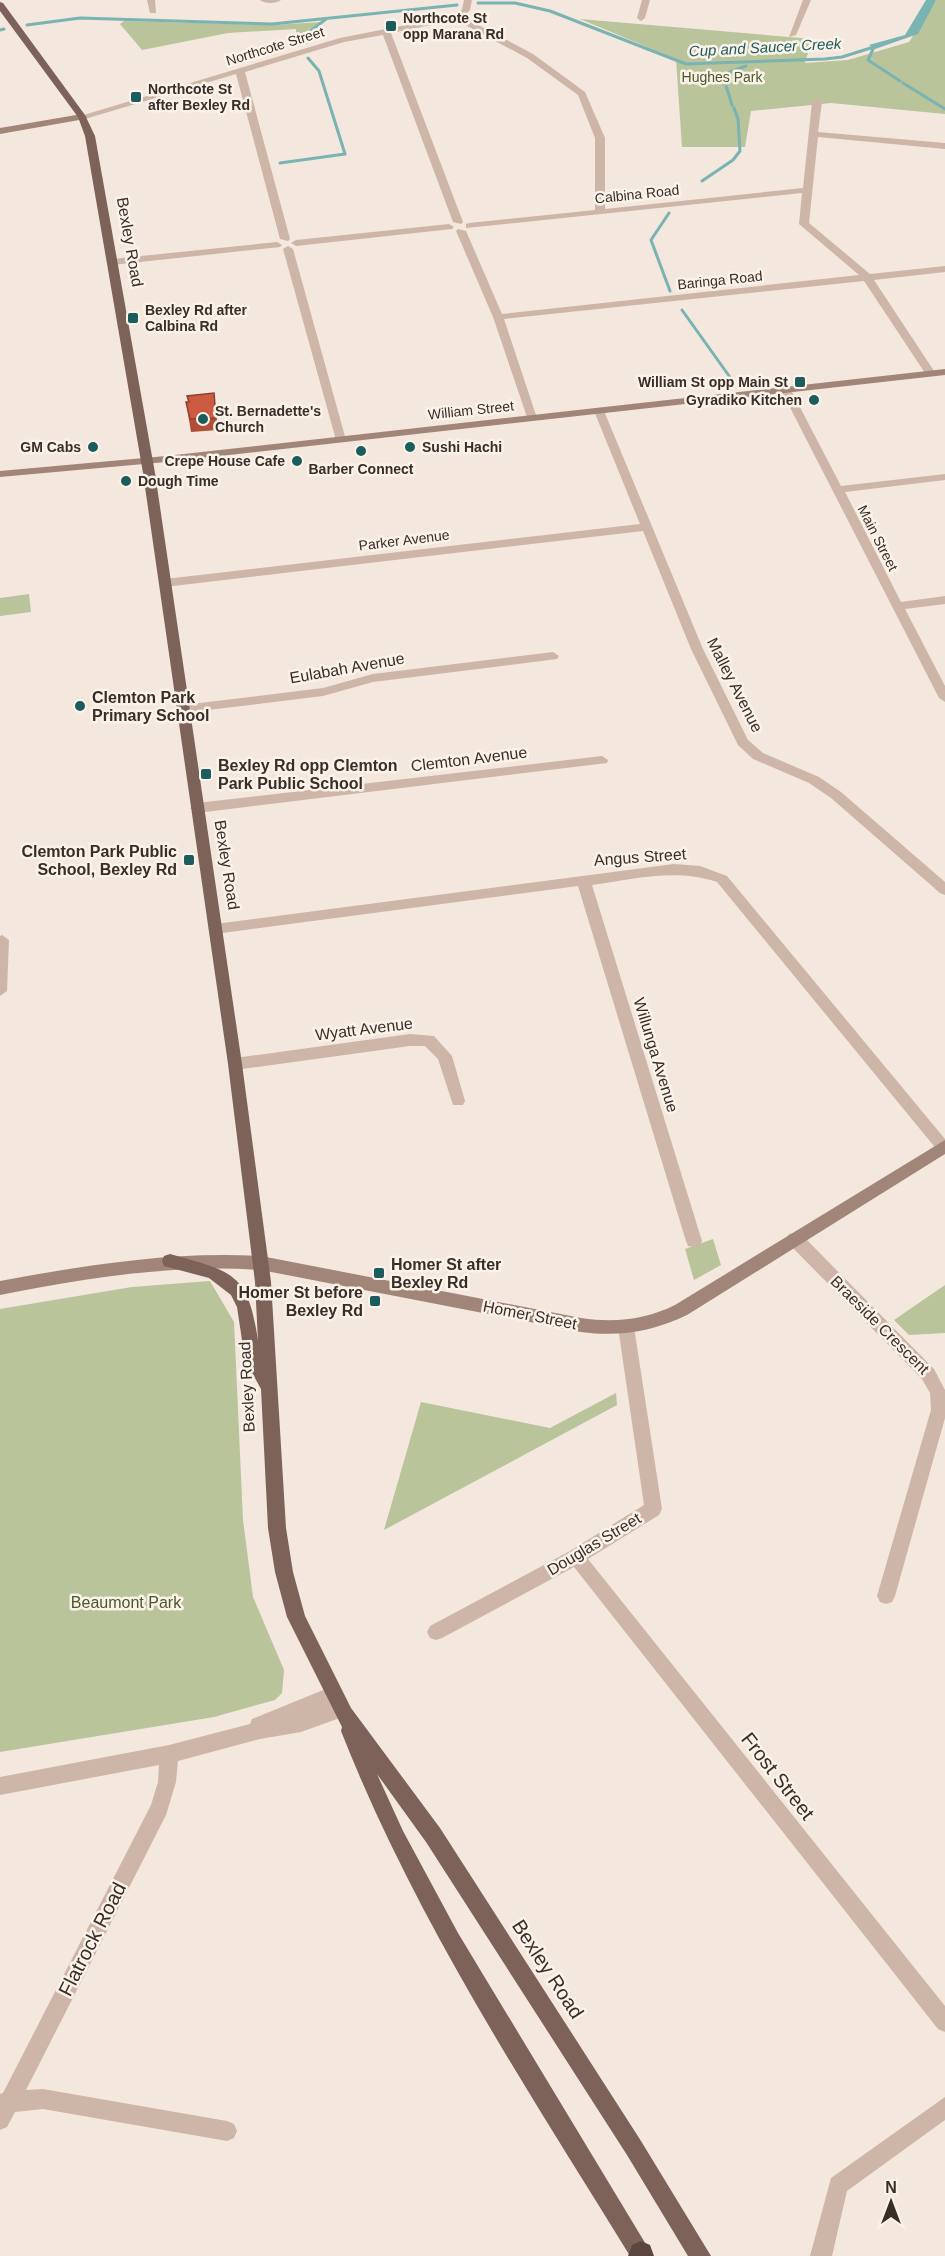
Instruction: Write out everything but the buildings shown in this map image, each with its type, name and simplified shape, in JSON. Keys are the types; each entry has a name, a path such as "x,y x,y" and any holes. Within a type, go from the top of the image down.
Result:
{"main road":[{"name":"Bexley Road","path":"0,5 82,117 90,136 146,460 235,1064 261,1263 277,1528 284,1572 296,1617 339,1706 372,1786 421,1887 539,2090 641,2255"},
{"path":"0,131 82,117"},
{"name":"William Street","path":"0,474 340,440 945,372"},
{"name":"Homer Street","path":"0,1288 132,1264 208,1260 261,1263 581,1325 626,1327 675,1313 944,1147"},
{"path":"170,1261 214,1273 237,1290 245,1306 253,1360 269,1388"},
{"name":"Bexley Road","path":"339,1706 433,1835 634,2148 700,2256"}],"street":[{"path":"151,0 153,11"},
{"path":"264,0 277,0"},
{"path":"456,17 463,14 468,0"},
{"path":"642,18 646,0"},
{"path":"792,35 807,0"},
{"path":"456,17 530,56 582,94 600,138 600,212"},
{"name":"Northcote Street","path":"82,117 343,40 456,17"},
{"path":"386,31 459,226 498,317 532,418"},
{"path":"240,71 340,440"},
{"path":"817,102 804,224 867,277 931,374"},
{"path":"815,134 945,146"},
{"name":"Calbina Road","path":"112,262 808,190"},
{"name":"Baringa Road","path":"498,317 945,269"},
{"name":"Main Street","path":"786,390 945,698"},
{"name":"Malley Avenue","path":"599,411 696,649 743,742 758,756 814,780 836,795 945,890"},
{"path":"837,490 945,477"},
{"name":"Parker Avenue","path":"165,583 647,527"},
{"path":"896,606 945,600"},
{"name":"Eulabah Avenue","path":"183,709 323,692 373,678 553,656"},
{"name":"Clemton Avenue","path":"197,808 602,760"},
{"name":"Angus Street","path":"215,929 583,879 674,869 700,871 722,879 944,1147"},
{"name":"Willunga Avenue","path":"583,879 694,1241"},
{"path":"0,991 2,940"},
{"name":"Wyatt Avenue","path":"235,1064 410,1040 429,1040 445,1056 458,1101"},
{"name":"Braeside Crescent","path":"795,1239 928,1374 938,1393 939,1410 886,1596"},
{"name":"Douglas Street","path":"436,1632 576,1557 653,1509 626,1327"},
{"name":"Frost Street","path":"576,1557 945,2022"},
{"path":"0,1786 169,1754 235,1736 298,1724 339,1706"},
{"name":"Flatrock Road","path":"3,2109 159,1808 167,1782 169,1754"},
{"path":"3,2109 43,2098 227,2131"},
{"path":"821,2256 838,2185 945,2107"}],"green space":[{"name":"Hughes Park","path":"936,0 945,0 945,114 831,103 751,111 745,147 682,147 676,59 580,19 812,39 805,63 848,60 909,42"},
{"path":"124,21 272,25 322,22 307,32 305,44 296,46 296,29 228,33 142,50 120,24"},
{"path":"29,594 31,612 0,616 0,598"},
{"path":"713,1239 721,1265 694,1280 685,1249"},
{"name":"Beaumont Park","path":"210,1281 234,1322 243,1520 253,1597 284,1670 282,1693 275,1700 214,1717 0,1752 0,1309 132,1287"},
{"path":"945,1285 945,1333 909,1335 894,1320"},
{"path":"616,1393 617,1405 384,1530 421,1402 550,1428"}],"water":[{"path":"926,0 936,0 918,34 875,49 869,45 905,35"}],"waterway":[{"name":"Cup and Saucer Creek","path":"478,3 515,3 550,11 686,64 825,59 842,57 877,46"},
{"path":"27,25 80,18 272,24 457,5"},
{"path":"306,43 308,33 326,19"},
{"name":"Cup and Saucer Creek","path":"0,30 4,29"},
{"path":"874,47 868,60 900,81"},
{"path":"280,163 345,154 319,71 308,58"},
{"path":"732,105 724,79 727,73 746,66"},
{"path":"903,83 945,109"},
{"path":"702,181 733,160 740,151 738,119 734,108"},
{"path":"669,213 651,240 670,291"},
{"path":"682,310 732,380"}],"place":[{"name":"Northcote St opp Marana Rd","path":"391,26"},
{"name":"Northcote St after Bexley Rd","path":"136,97"},
{"name":"Bexley Rd after Calbina Rd","path":"133,318"},
{"name":"William St opp Main St","path":"800,382"},
{"name":"Gyradiko Kitchen","path":"814,400"},
{"name":"St. Bernadette's Church","path":"203,419"},
{"name":"GM Cabs","path":"93,447"},
{"name":"Sushi Hachi","path":"410,447"},
{"name":"Barber Connect","path":"361,451"},
{"name":"Crepe House Cafe","path":"297,461"},
{"name":"Dough Time","path":"126,481"},
{"name":"Clemton Park Primary School","path":"80,706"},
{"name":"Bexley Rd opp Clemton Park Public School","path":"206,774"},
{"name":"Clemton Park Public School, Bexley Rd","path":"189,860"},
{"name":"Homer St after Bexley Rd","path":"379,1273"},
{"name":"Homer St before Bexley Rd","path":"375,1301"}]}
